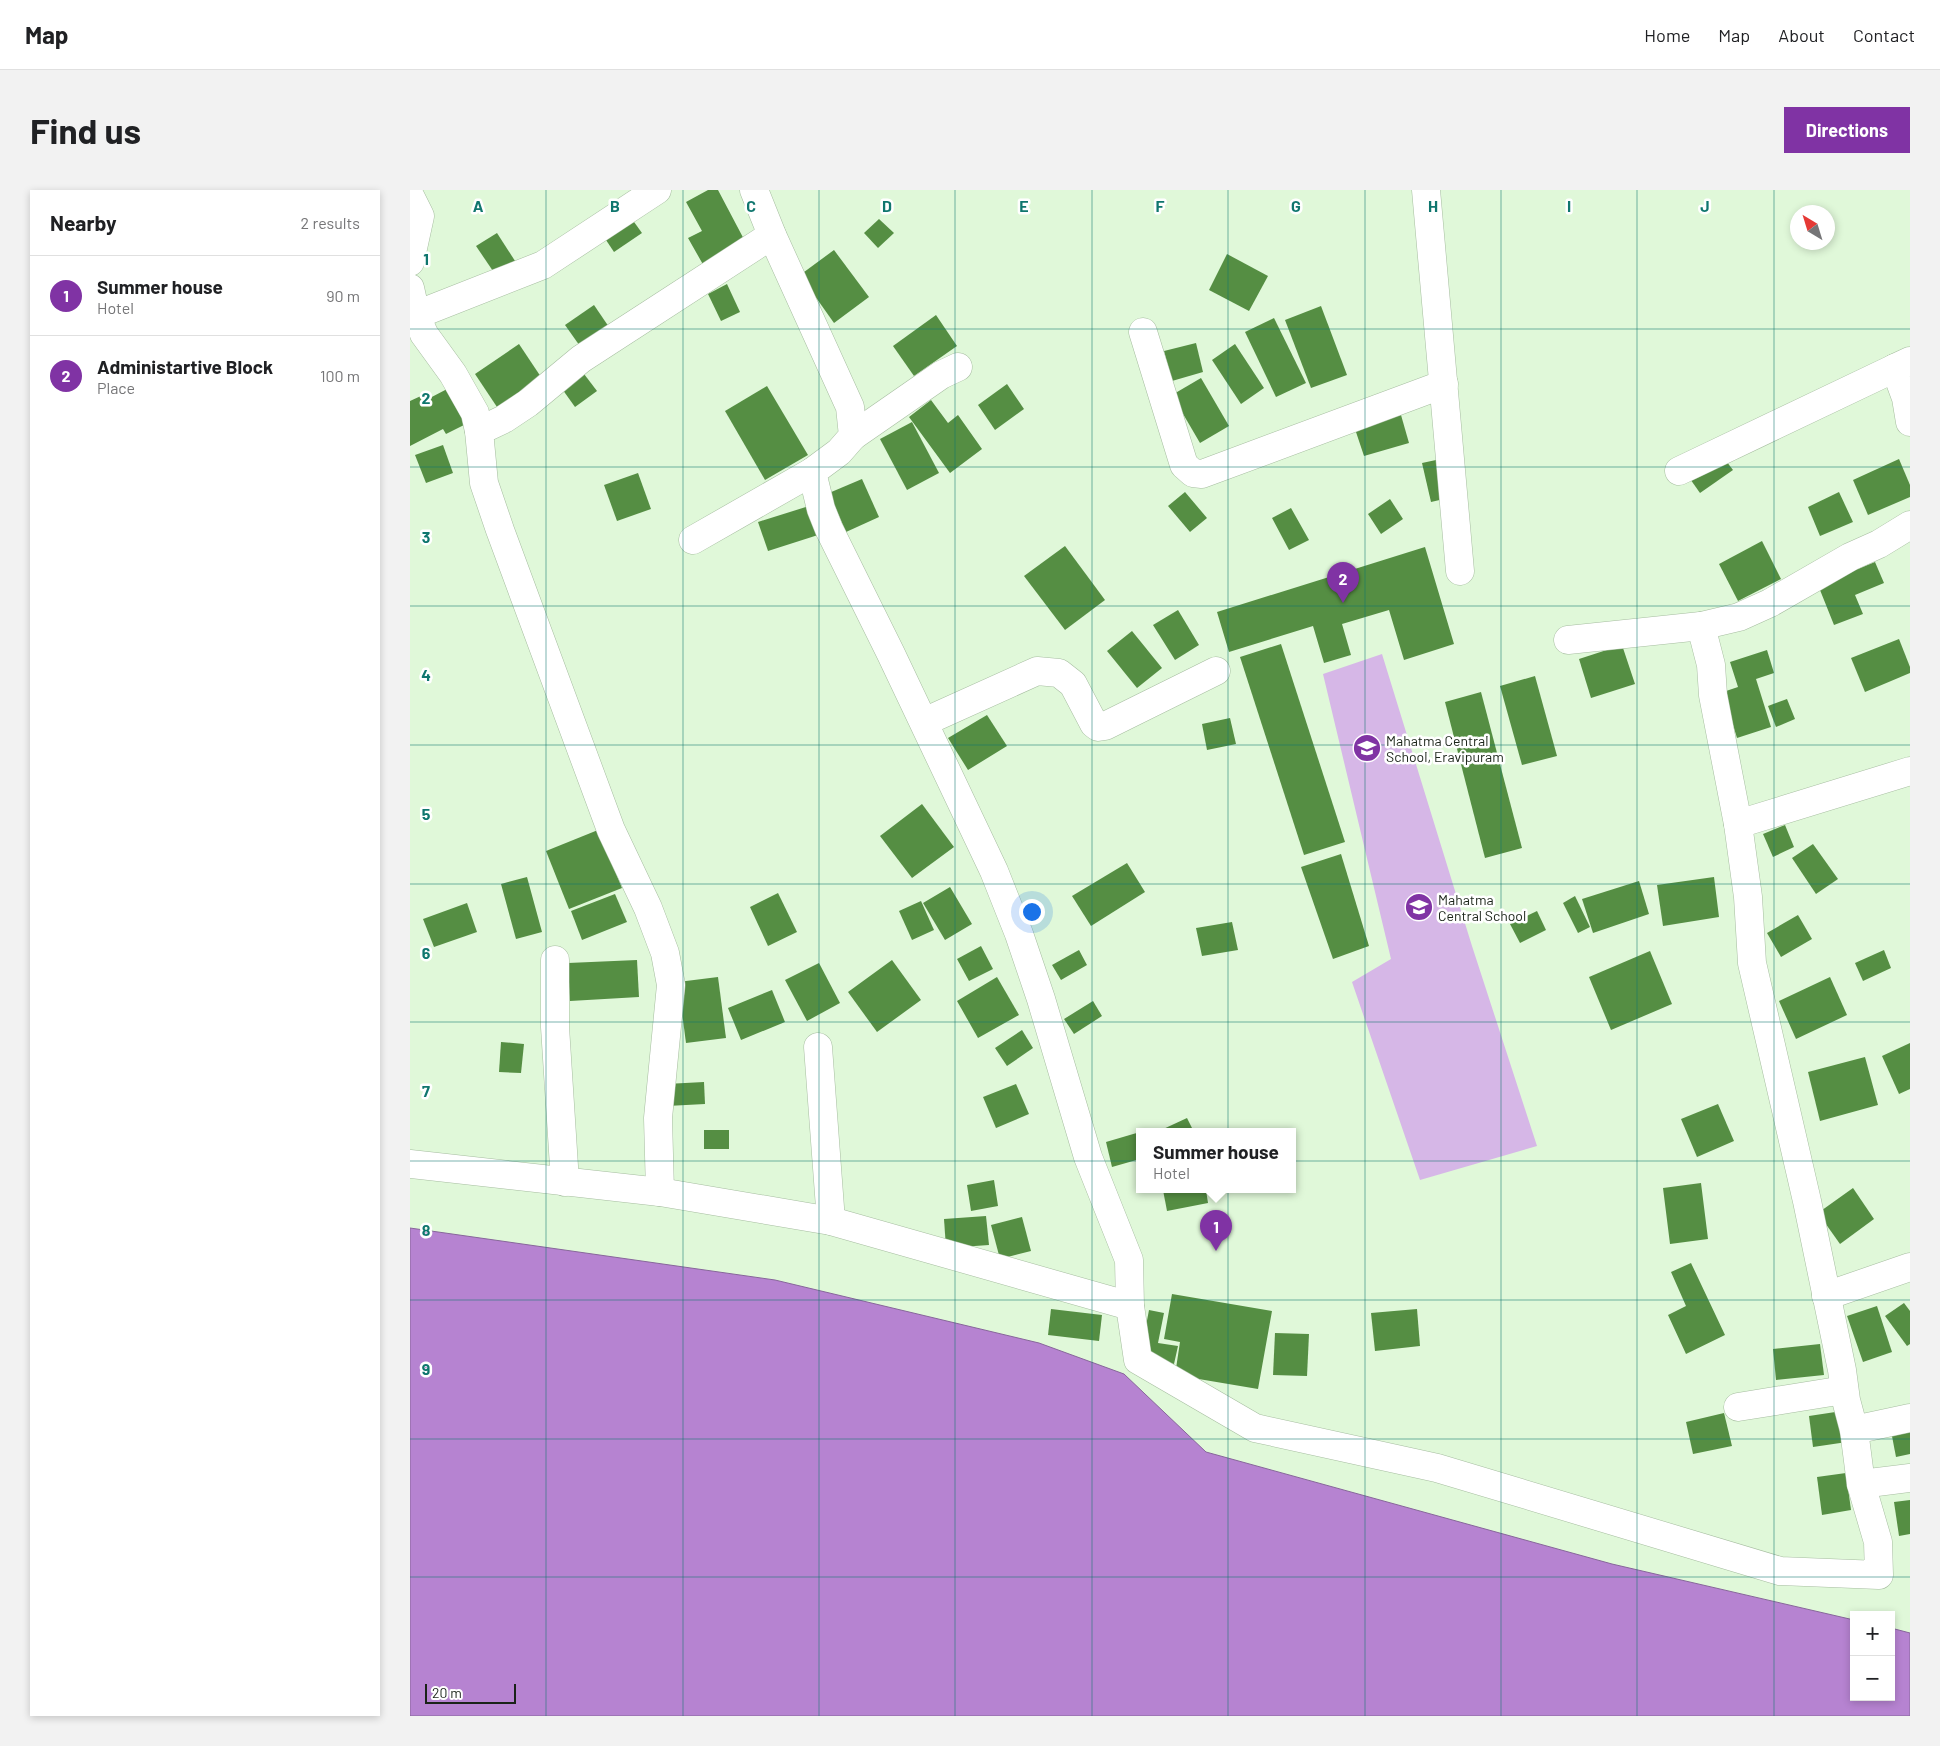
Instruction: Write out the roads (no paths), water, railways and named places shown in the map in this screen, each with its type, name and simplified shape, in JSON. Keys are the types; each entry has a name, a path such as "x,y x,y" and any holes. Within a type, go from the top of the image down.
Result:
{"street":[{"path":"416,315 543,265 657,190"},
{"path":"754,190 772,235 850,407 852,436"},
{"path":"1426,190 1460,571"},
{"path":"410,196 420,216 410,262"},
{"path":"479,431 504,419 528,403 582,359 772,235"},
{"path":"410,288 416,315 424,334 453,374 475,413 479,431 484,483 529,612 611,830 648,908 665,952 671,985 658,1118 660,1192"},
{"path":"1143,332 1184,465 1193,473 1202,474 1444,384"},
{"path":"1679,472 1903,365 1910,422"},
{"path":"693,540 812,472 839,452 852,436 941,375 958,367"},
{"path":"812,472 821,509 829,529 994,870 1019,934 1041,999 1088,1158 1129,1260 1130,1306 1138,1360 1255,1428 1437,1468 1780,1571 1879,1575 1878,1542 1861,1484 1854,1430 1844,1390 1842,1370 1792,1132 1752,964 1748,897 1738,824 1713,694 1711,665 1701,626"},
{"path":"1568,640 1701,626 1740,617 1770,603 1850,557 1879,544 1910,525"},
{"path":"924,722 1037,671 1059,673 1072,684 1098,728 1216,671"},
{"path":"1738,824 1910,771"},
{"path":"555,960 555,1027 565,1182"},
{"path":"818,1047 831,1221"},
{"path":"410,1164 660,1192 831,1221 1130,1306"},
{"path":"1826,1296 1910,1267"},
{"path":"1738,1406 1844,1390"},
{"path":"1854,1430 1910,1418"},
{"path":"1861,1484 1910,1478"}],"place":[{"name":"Administartive Block","path":"1343,603"},
{"name":"Mahatma Central School, Eravipuram","path":"1367,748"},
{"name":"Mahatma Central School","path":"1419,907"},
{"name":"Summer house","path":"1216,1251"}]}
